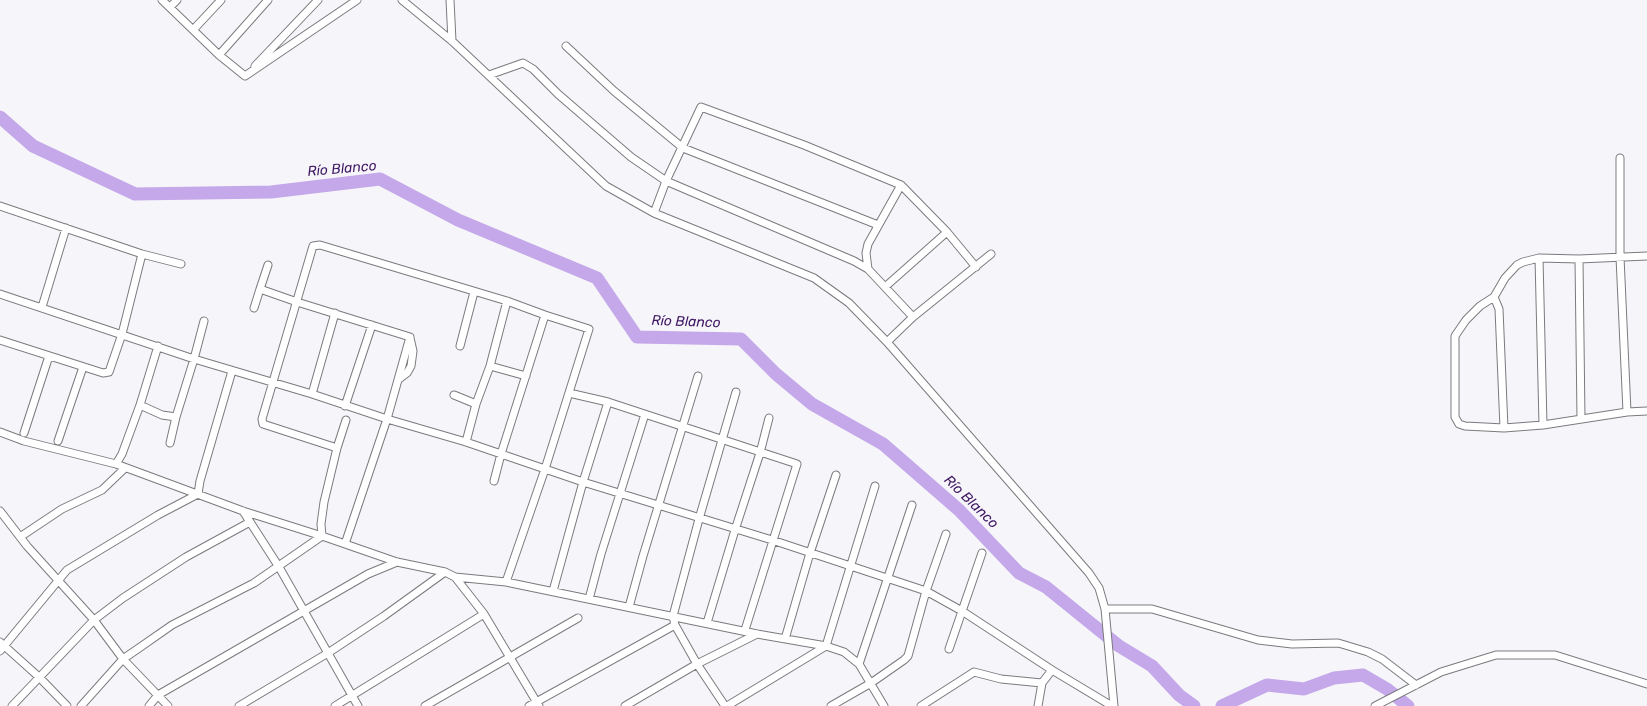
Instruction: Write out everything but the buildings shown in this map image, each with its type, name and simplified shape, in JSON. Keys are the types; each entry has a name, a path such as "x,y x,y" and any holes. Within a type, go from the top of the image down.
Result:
{"street":[{"path":"162,0 219,55 246,76"},
{"path":"170,8 177,0"},
{"path":"193,30 221,0"},
{"path":"219,55 268,0"},
{"path":"246,76 318,0"},
{"path":"246,76 357,0"},
{"path":"402,0 452,41 606,186 654,213 814,278 849,303 888,342 1089,572 1099,588 1105,609 1108,630 1113,706"},
{"path":"450,0 452,41"},
{"path":"566,46 614,91 683,148 878,225"},
{"path":"489,75 523,63 533,68 558,94 631,157 666,181 854,261 868,269 914,317"},
{"path":"654,213 666,181 702,107 804,145 901,186 947,232 976,267"},
{"path":"1620,158 1620,257 1627,412"},
{"path":"868,269 866,253 868,244 901,186"},
{"path":"0,206 142,254 181,264"},
{"path":"42,307 66,228"},
{"path":"885,287 947,232"},
{"path":"337,448 263,424 262,419 313,246 320,246 507,301 589,329 545,469 506,582"},
{"path":"0,340 103,373 109,372 122,334 142,254"},
{"path":"888,342 914,317 991,254"},
{"path":"1647,256 1579,259 1539,258 1517,265 1505,278 1494,297 1480,306 1466,320 1455,336 1455,417 1459,424 1465,426 1504,428 1627,412 1647,411"},
{"path":"1539,258 1543,424"},
{"path":"1579,259 1581,418"},
{"path":"254,308 268,265"},
{"path":"260,289 296,302 410,337 387,419 345,544"},
{"path":"460,346 474,292"},
{"path":"1,296 42,307 232,371 312,394 345,406 466,442 583,482 699,519 772,540 926,591 962,611 1052,670 1113,706"},
{"path":"1494,297 1500,309 1504,428"},
{"path":"466,442 476,404 490,366 507,301"},
{"path":"312,394 334,313"},
{"path":"494,481 501,454 545,315"},
{"path":"170,443 176,417 204,321"},
{"path":"345,406 372,325"},
{"path":"116,464 122,454 140,405 158,346"},
{"path":"24,433 49,356"},
{"path":"490,366 526,376"},
{"path":"58,441 83,367"},
{"path":"198,494 200,481 232,371"},
{"path":"630,607 658,505 698,376"},
{"path":"736,392 699,519 673,616 697,664 726,706 826,646 875,486"},
{"path":"569,393 608,402 797,464 745,630"},
{"path":"454,395 476,404"},
{"path":"553,591 583,482 608,402"},
{"path":"140,405 162,415 176,417"},
{"path":"589,599 601,554 646,414"},
{"path":"707,623 760,453 769,418"},
{"path":"322,536 321,524 324,502 337,448 346,420"},
{"path":"0,432 31,443 116,464 243,511 397,562 445,572 455,577 506,582 745,630 757,634 826,646 844,652 859,664 884,706"},
{"path":"20,537 62,509 102,490 125,468"},
{"path":"785,639 810,553 836,476"},
{"path":"67,706 39,677 1,646 67,570 158,515 198,494"},
{"path":"859,664 912,505"},
{"path":"0,511 57,580 94,620 123,659 168,706"},
{"path":"243,511 304,611 358,706"},
{"path":"12,706 94,620 124,598 186,558 250,522"},
{"path":"831,706 871,683 908,656 926,591 946,534"},
{"path":"82,706 123,659 172,625 254,583 322,536"},
{"path":"949,649 982,554"},
{"path":"379,569 380,556"},
{"path":"149,706 158,695 368,574 397,562"},
{"path":"239,706 328,653 384,616 445,572"},
{"path":"455,577 484,614 538,704"},
{"path":"1105,609 1152,609 1258,640 1292,644 1345,645 1368,652 1382,659 1413,686"},
{"path":"335,706 484,614"},
{"path":"425,706 578,618"},
{"path":"529,706 538,704 676,624"},
{"path":"625,706 697,664 757,634"},
{"path":"1375,706 1441,672 1496,655 1555,655 1647,684"},
{"path":"1038,706 1042,683 1052,670"},
{"path":"921,706 974,672 1001,679 1042,683"}],"waterway":[{"name":"Río Blanco","path":"0,117 33,146 135,194 271,192 380,179 458,220 597,278 637,337 741,339 776,374 812,404 883,444 959,510 1019,573 1046,587 1119,646 1152,666 1179,695 1194,706"},
{"name":"Río Blanco","path":"1222,706 1267,685 1304,689 1334,678 1363,675 1387,689 1408,706"}]}
